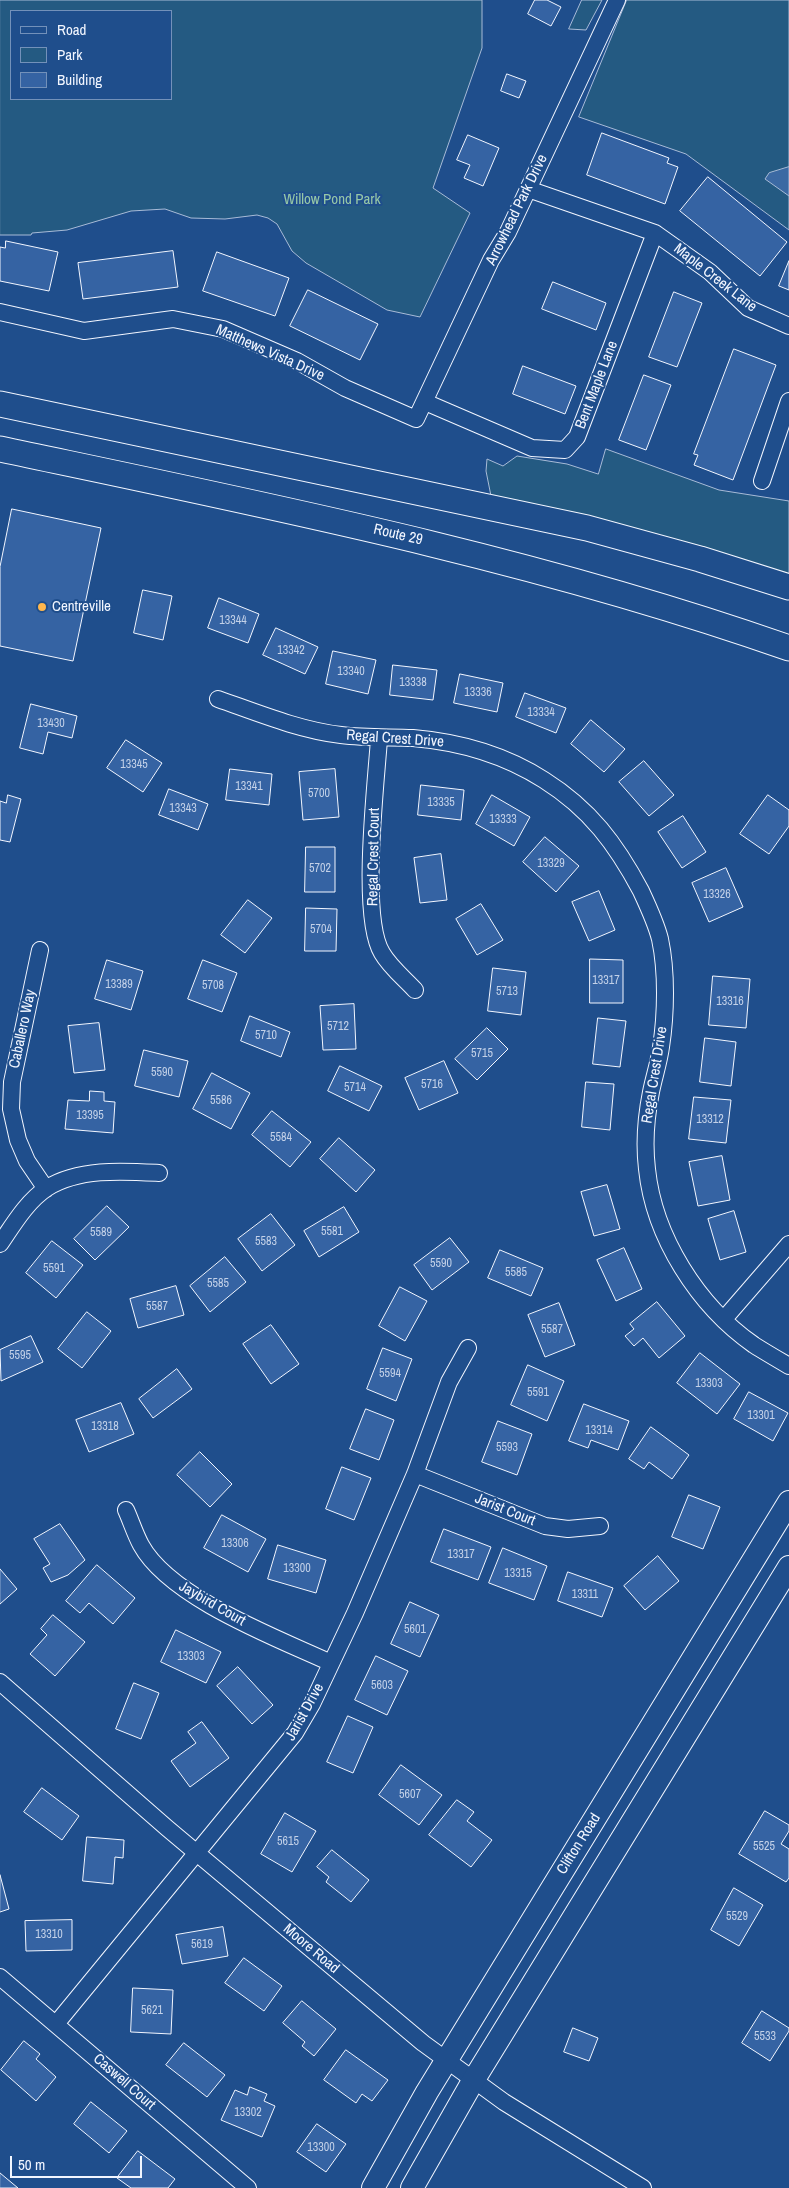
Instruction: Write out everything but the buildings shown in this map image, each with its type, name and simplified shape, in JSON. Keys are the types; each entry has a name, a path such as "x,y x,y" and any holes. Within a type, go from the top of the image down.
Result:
{"main road":[{"path":"0,404 587,528 700,559 789,587"},
{"name":"Route 29","path":"0,449 382,531 459,550 619,593 717,622 789,648"},
{"name":"Clifton Road","path":"373,2188 400,2137 446,2061 789,1502"},
{"path":"412,2188 473,2081 789,1567"}],"street":[{"name":"Arrowhead Park Drive","path":"416,419 491,260 508,232 618,0"},
{"name":"Maple Creek Lane","path":"528,189 654,233 710,272 748,308 789,326"},
{"name":"Bent Maple Lane","path":"425,402 532,448 565,450 577,437 654,233"},
{"name":"Matthews Vista Drive","path":"0,312 84,331 173,319 223,330 297,362 345,388 416,419"},
{"path":"762,481 789,401"},
{"name":"Regal Crest Drive","path":"218,699 287,723 338,735 379,739 410,738 447,742 513,763 546,781 576,803 603,830 626,862 647,904 660,939 665,991 661,1049 651,1092 646,1128 647,1170 665,1237 689,1280 724,1319 752,1344 789,1366"},
{"name":"Regal Crest Court","path":"379,739 370,887 374,928 382,953 415,990"},
{"name":"Caballero Way","path":"40,950 12,1082 11,1109 18,1140 27,1160 46,1189"},
{"path":"0,1244 31,1203 46,1189 60,1182 108,1170 159,1172"},
{"path":"724,1319 789,1244"},
{"name":"Jarist Drive","path":"56,2024 295,1733 312,1704 331,1662 415,1474 449,1382 468,1348"},
{"name":"Jarist Court","path":"415,1474 545,1526 568,1529 600,1526"},
{"name":"Jaybird Court","path":"126,1510 141,1546 175,1582 238,1621 331,1662"},
{"name":"Moore Road","path":"0,1682 404,2028 473,2081 643,2188"},
{"name":"Caswell Court","path":"0,1977 248,2188"}],"green space":[{"name":"Willow Pond Park","path":"0,0 482,0 482,48 433,188 470,213 420,317 387,310 306,263 292,251 277,224 268,218 257,215 225,219 191,218 165,209 131,211 67,230 32,233 31,235 0,235"},
{"path":"582,0 602,0 586,30 569,29"},
{"path":"627,0 789,0 789,230 686,154 579,117"},
{"path":"606,449 719,490 789,501 789,597 491,496 486,471 487,459 503,466 517,456 567,464 598,474"}],"shaded area":[{"path":"789,167 789,196 765,179 769,173"}],"place":[{"name":"Centreville","path":"42,607"}]}
